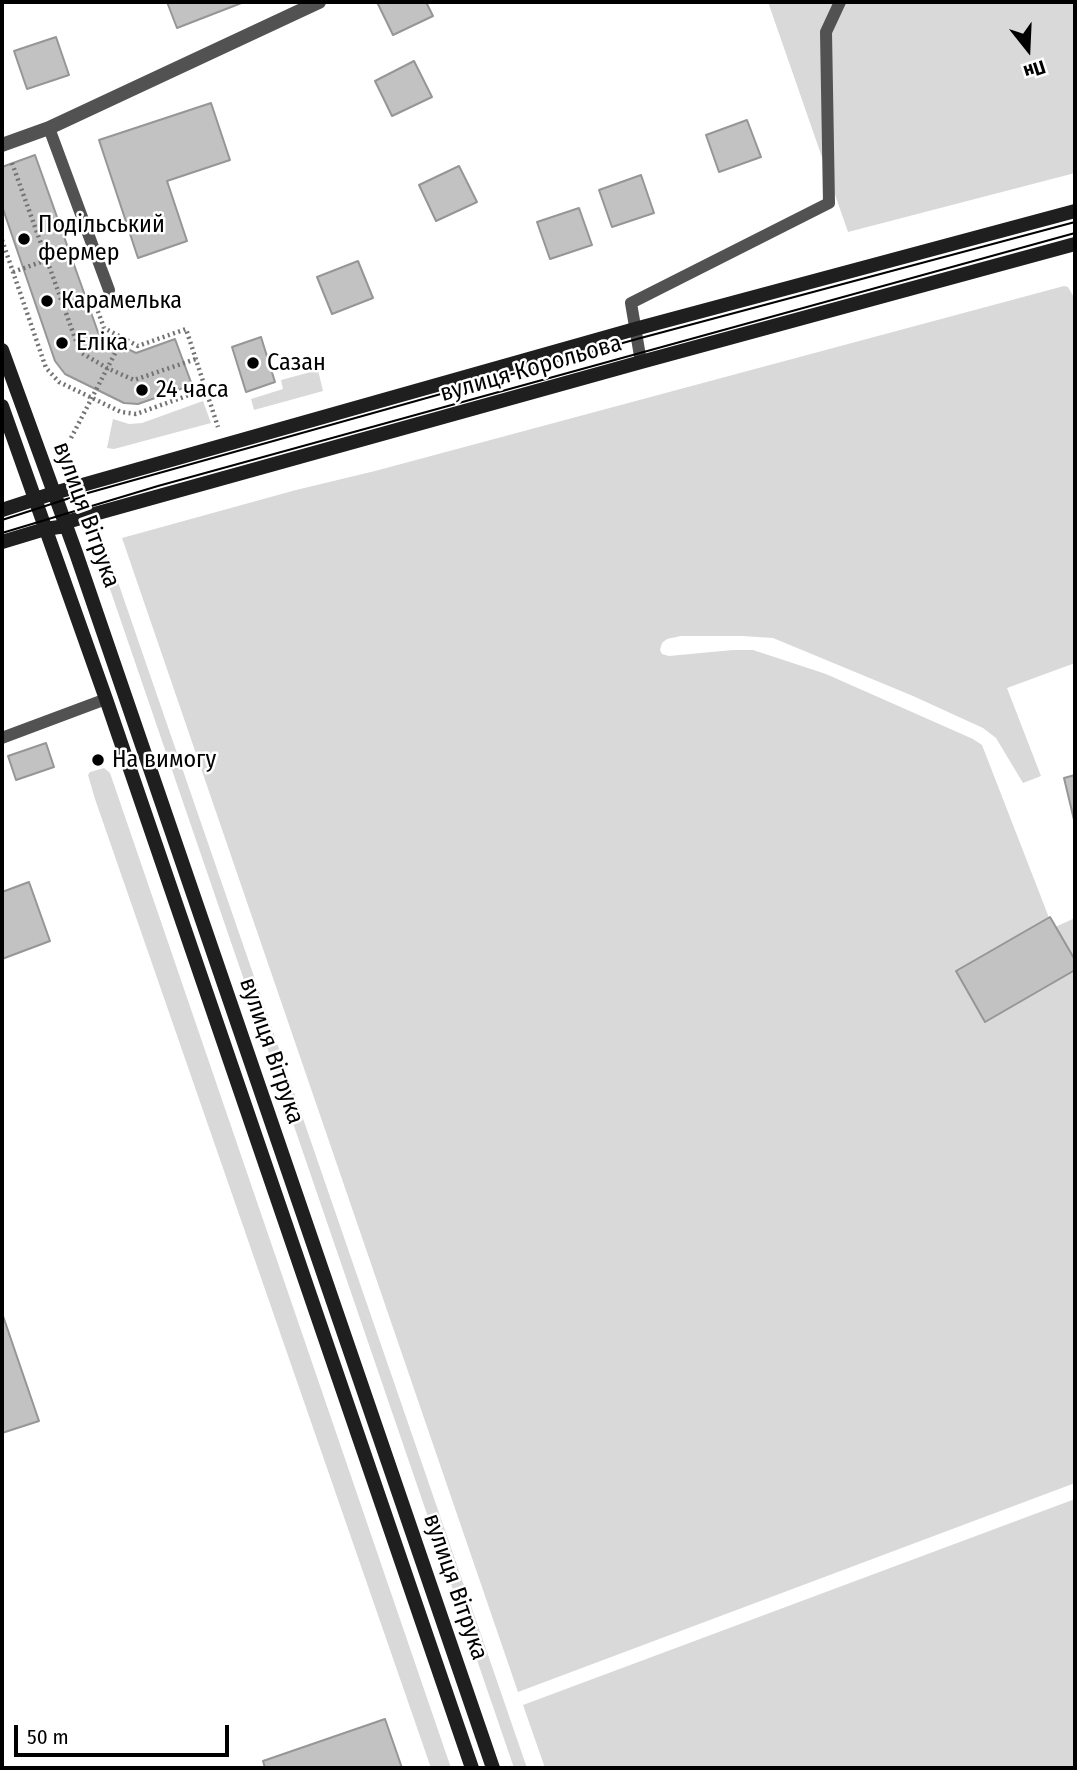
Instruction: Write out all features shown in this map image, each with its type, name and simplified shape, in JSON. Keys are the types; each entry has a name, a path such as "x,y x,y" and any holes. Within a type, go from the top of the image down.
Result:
{"main road":[{"name":"вулиця Корольова","path":"2,510 635,329 1075,211"},
{"name":"вулиця Корольова","path":"2,542 641,362 1075,244"},
{"name":"вулиця Вітрука","path":"2,350 66,526 493,1768"},
{"name":"вулиця Вітрука","path":"2,406 106,699 472,1768"}],"street":[{"path":"2,145 49,128 319,2"}],"lane":[{"path":"641,362 631,303 829,204 826,33 840,2"},
{"path":"49,128 109,290"},
{"path":"2,738 106,699"}],"path":[{"path":"10,158 79,352 134,380 196,359"},
{"path":"2,240 46,368 60,382 121,412 136,414 206,389"},
{"path":"13,272 76,249"},
{"path":"71,438 123,338"},
{"path":"213,410 216,420"}],"shaded area":[{"path":"768,2 1075,2 1075,173 848,232"},
{"path":"1068,287 1075,299 1075,663 1007,688 1041,776 1023,783 996,738 983,728 773,638 681,636 667,639 660,650 662,654 669,656 753,650 826,674 973,739 982,745 1053,928 1075,918 1075,1483 518,1692 122,538"},
{"path":"318,370 323,391 254,410 251,399 283,389 281,380"},
{"path":"203,401 211,423 114,449 107,448 113,419 129,424 142,423"},
{"path":"109,556 527,1768 514,1768 99,557"},
{"path":"104,768 110,773 451,1768 431,1768 95,799 88,775"},
{"path":"1075,1499 1075,1768 545,1768 523,1705"}],"building":[{"path":"167,2 244,2 177,28"},
{"path":"377,2 426,2 433,16 393,35"},
{"path":"56,37 69,75 27,89 14,51"},
{"path":"414,61 432,97 392,116 375,81"},
{"path":"211,103 230,160 167,181 187,241 138,258 99,140"},
{"path":"747,120 761,157 719,172 706,135"},
{"path":"35,155 99,335 136,353 175,339 192,385 138,404 124,403 65,374 55,361 2,206 2,167"},
{"path":"459,166 477,202 436,221 419,185"},
{"path":"641,175 654,213 612,227 599,190"},
{"path":"579,208 592,245 550,259 537,222"},
{"path":"358,261 373,298 332,314 317,277"},
{"path":"261,337 275,382 246,392 232,347"},
{"path":"46,743 54,767 16,780 8,756"},
{"path":"1075,775 1075,824 1064,778"},
{"path":"29,882 50,941 2,959 2,892"},
{"path":"1050,917 1075,960 1075,970 985,1022 956,971"},
{"path":"2,1313 39,1421 2,1433"},
{"path":"385,1719 402,1768 265,1768 263,1761"}],"tram line":[{"path":"2,520 70,498 637,339 1075,222"},
{"path":"2,533 158,486 1075,233"}],"place":[{"name":"Подільський фермер","path":"24,239"},
{"name":"Карамелька","path":"47,301"},
{"name":"Еліка","path":"62,343"},
{"name":"Сазан","path":"253,363"},
{"name":"24 часа","path":"142,390"},
{"name":"На вимогу","path":"98,760"}]}
